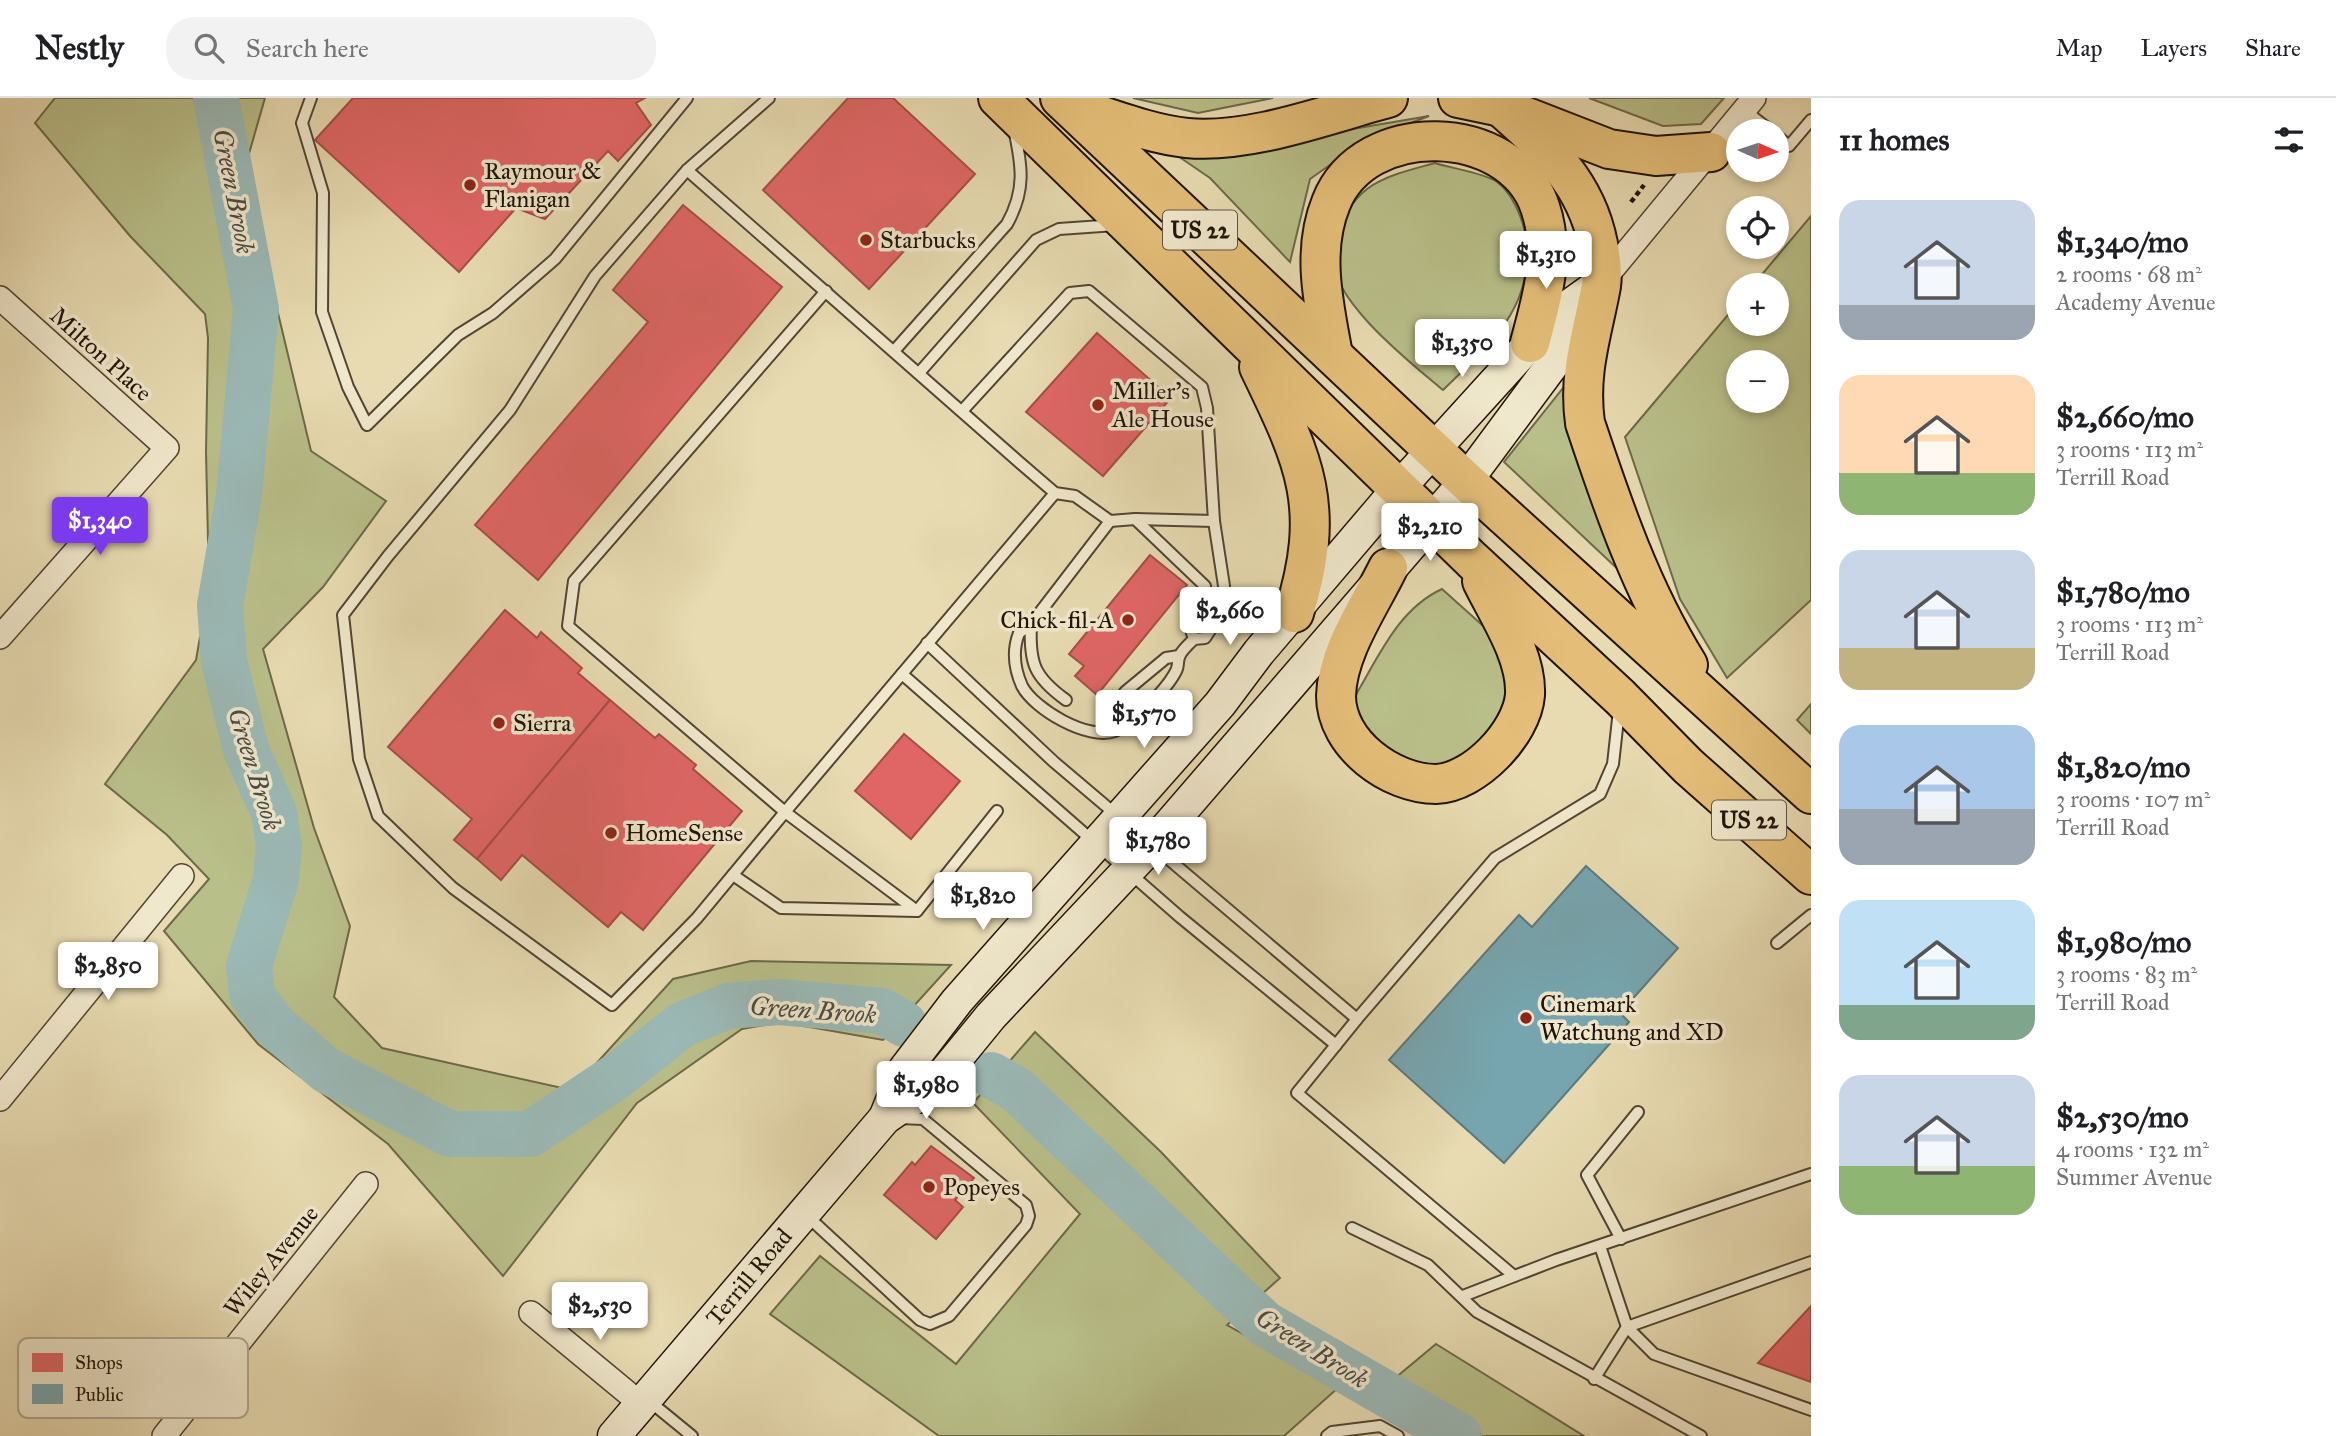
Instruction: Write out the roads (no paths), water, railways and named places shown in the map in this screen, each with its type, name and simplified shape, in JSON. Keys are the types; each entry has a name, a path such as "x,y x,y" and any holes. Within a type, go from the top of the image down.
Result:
{"highway":[{"path":"1063,101 1156,131 1187,138 1226,138 1388,98"},
{"path":"1458,98 1502,107 1609,149 1656,156 1711,152"},
{"name":"US 22","path":"1063,101 1466,481 1811,794"},
{"name":"US 22","path":"1004,104 1472,560 1620,697 1688,766 1811,875"},
{"path":"1502,107 1559,160 1578,187 1595,228 1601,260 1601,284 1584,358 1582,398 1585,423 1643,583 1661,621 1712,704"},
{"path":"1334,355 1321,293 1323,228 1331,201 1344,182 1368,159 1395,146 1422,140 1473,147 1499,157 1517,170 1532,189 1546,230 1548,256 1546,280 1530,343"},
{"path":"1248,343 1297,445 1307,479 1309,561 1294,613"},
{"path":"1388,568 1342,662 1337,706 1352,738 1380,767 1437,784 1481,766 1494,753 1507,737 1525,696 1520,664 1472,560"}],"street":[{"name":"Terrill Road","path":"614,1436 885,1118 937,1082 991,1016 1152,846 1388,568 1433,522 1577,330 1601,284 1749,104"},
{"name":"Terrill Road","path":"885,1118 905,1069 957,1000 1214,710 1398,489 1555,316 1601,284"},
{"name":"Milton Place","path":"0,298 167,448 0,637"},
{"path":"0,1100 182,876"},
{"name":"Wiley Avenue","path":"243,1338 366,1184"},
{"path":"531,1313 643,1401"},
{"name":"Wiley Avenue","path":"164,1436 178,1418"}],"lane":[{"path":"311,98 302,123 323,193 322,312 348,387 367,425 458,335 493,313 555,259 687,98"},
{"path":"769,98 687,170 594,276 510,410 342,615 359,759 378,816 453,888 612,1005 697,918 1055,493"},
{"path":"894,351 1006,224 1016,207 1023,172 1004,104"},
{"path":"1749,104 1761,119"},
{"path":"1789,146 1811,120"},
{"path":"687,170 1055,493 1075,496 1110,522 1135,519 1214,521"},
{"path":"919,373 1036,240 1059,229 1127,225"},
{"path":"962,411 1070,293 1089,291 1202,387 1207,408 1214,521 1224,586 1222,612 1205,638 1194,639 1179,656 1177,670 1128,724 1111,733 1080,729 1057,718 1023,688 1014,656 1019,633 1031,624 1110,522"},
{"path":"826,292 574,581 568,626 785,812 917,911"},
{"path":"1135,519 1205,586 1206,604 1191,630 1194,639"},
{"path":"1031,624 1033,664 1043,680 1066,700"},
{"path":"927,643 1054,762 1357,1019"},
{"path":"1125,692 1166,658 1179,656"},
{"path":"902,674 1127,871 1336,1045"},
{"path":"1514,1276 1297,1093 1495,859 1600,794 1613,764 1620,697"},
{"path":"917,911 998,811"},
{"path":"733,875 781,908 917,911"},
{"path":"1777,943 1811,915"},
{"path":"1620,1239 1587,1175 1638,1112"},
{"path":"803,1213 920,1320 930,1324 939,1322 958,1306 1026,1225 1029,1216 1026,1205 923,1119 908,1116 885,1118"},
{"path":"1463,1296 1811,1174"},
{"path":"1352,1228 1428,1265 1477,1312 1701,1436"},
{"path":"1600,1246 1628,1327 1654,1354 1811,1410"},
{"path":"1594,1379 1628,1327 1811,1262"},
{"path":"643,1401 692,1436"},
{"path":"1327,1436 1332,1432 1380,1426 1398,1436"}],"waterway":[{"name":"Green Brook","path":"216,98 256,309 239,495 220,605 224,661 246,750 274,813 279,846 276,879 249,966 252,995 273,1024 326,1070 450,1134 530,1134 617,1076 683,1024 728,1006 779,1002 882,1011 904,1024"},
{"name":"Green Brook","path":"991,1075 1017,1090 1265,1324 1459,1436"}],"place":[{"name":"Raymour & Flanigan","path":"470,185"},
{"name":"Starbucks","path":"866,240"},
{"name":"Miller's Ale House","path":"1098,405"},
{"name":"Chick-fil-A","path":"1128,620"},
{"name":"Sierra","path":"499,723"},
{"name":"HomeSense","path":"611,833"},
{"name":"Cinemark Watchung and XD","path":"1526,1018"},
{"name":"Popeyes","path":"929,1187"}]}
